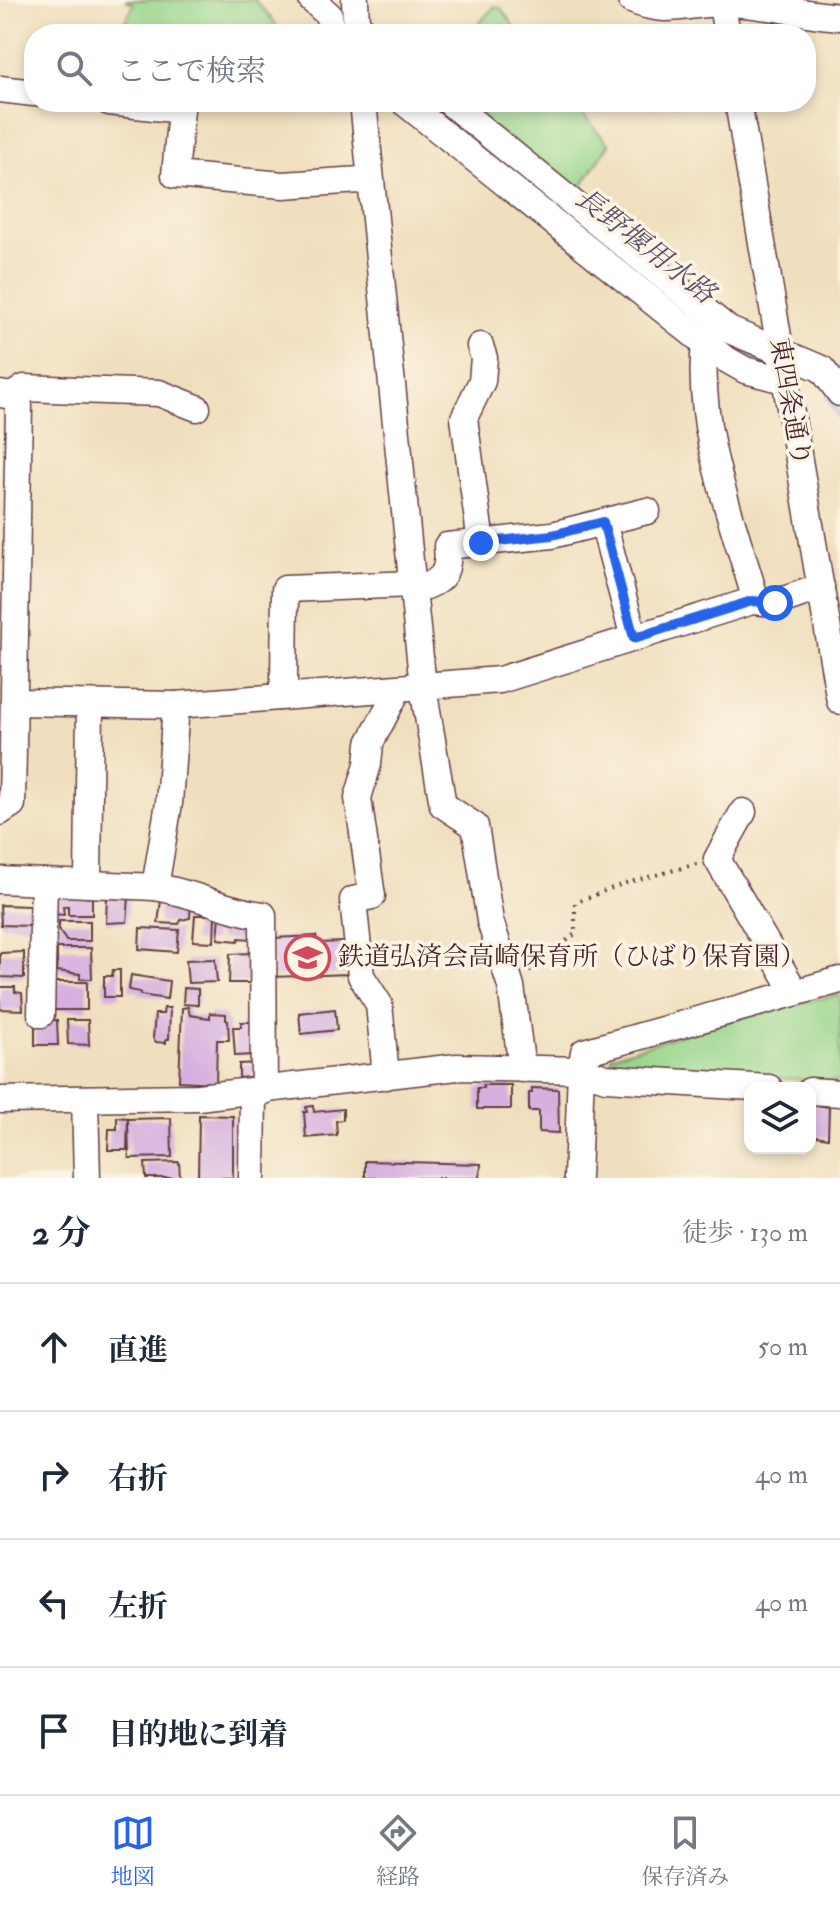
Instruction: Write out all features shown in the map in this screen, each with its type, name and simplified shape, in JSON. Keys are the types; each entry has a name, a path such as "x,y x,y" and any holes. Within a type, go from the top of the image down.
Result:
{"street":[{"path":"312,0 329,15 330,24"},
{"path":"355,0 357,24"},
{"path":"631,0 645,6 664,8 684,8 721,1 810,7 840,17"},
{"path":"721,1 725,24"},
{"path":"0,89 24,92"},
{"path":"181,112 175,175 283,185 361,180"},
{"path":"364,112 423,687 443,805 475,826 490,921 511,986 522,1069"},
{"path":"416,112 722,357 745,370 822,369 840,393"},
{"path":"461,112 729,330 785,371"},
{"name":"東四条通り","path":"740,112 840,701"},
{"path":"705,343 704,406 711,447 754,594 752,601"},
{"path":"480,346 484,358 482,381 464,418 481,543"},
{"path":"6,395 24,388 159,393 197,408"},
{"path":"0,812 12,804 19,405 6,395"},
{"path":"279,697 284,684 285,589 431,586 444,576 449,563 447,546 552,535 647,511"},
{"path":"603,522 634,638"},
{"path":"14,702 176,705 500,680 752,601 775,603 821,587"},
{"path":"386,1076 379,1004 361,976 353,900 372,896 358,798 368,764 370,743 394,697 394,689"},
{"path":"88,884 90,704"},
{"path":"155,887 169,803 176,705"},
{"path":"743,812 717,859 795,992"},
{"path":"0,880 155,887 201,898 239,912 263,915 252,1178"},
{"path":"41,1014 44,882"},
{"path":"577,1178 584,1052 840,980"},
{"path":"0,1100 198,1097 457,1067 581,1070 606,1078 744,1086"},
{"path":"816,1091 840,1093"},
{"path":"85,1099 87,1178"}],"path":[{"path":"511,986 575,934 575,903 622,884 717,859"}],"green space":[{"path":"125,0 255,0 276,24 123,24 134,4"},
{"path":"495,6 501,8 512,24 478,24"},
{"path":"472,112 580,112 609,144 577,194"},
{"path":"840,995 840,1082 612,1068 611,1056 770,1008"}],"building":[{"path":"162,893 191,900 190,918 181,920 179,924 158,923"},
{"path":"92,894 92,915 68,915 68,906 63,906 64,915 54,914 54,895"},
{"path":"107,896 129,897 127,922 106,923"},
{"path":"0,905 30,906 30,926 1,925"},
{"path":"195,915 215,915 214,942 193,941"},
{"path":"220,915 255,919 252,939 218,939"},
{"path":"59,921 90,921 90,941 66,941 59,929"},
{"path":"140,928 179,930 177,952 139,949"},
{"path":"316,936 317,943 347,942 348,974 273,977 272,938"},
{"path":"57,948 91,948 92,979 80,979 80,974 57,971"},
{"path":"24,952 24,978 0,977 0,953"},
{"path":"252,953 252,983 229,983 230,954"},
{"path":"215,959 217,982 188,983 186,960"},
{"path":"113,970 120,970 120,997 104,997 104,976 112,976"},
{"path":"131,975 169,981 167,999 129,990"},
{"path":"51,982 87,982 87,1010 52,1010"},
{"path":"0,987 15,987 15,992 22,993 23,1010 0,1009"},
{"path":"184,988 198,989 198,1005 183,1004"},
{"path":"188,1007 190,1015 210,1018 210,1013 226,1014 229,1040 217,1040 216,1083 179,1081 182,1008"},
{"path":"164,1008 170,1008 169,1039 166,1043 156,1042 153,1038 155,1014 163,1014"},
{"path":"335,1009 337,1030 301,1034 299,1013"},
{"path":"35,1020 57,1020 58,1045 35,1045"},
{"path":"67,1020 88,1020 89,1045 68,1044"},
{"path":"241,1022 253,1022 254,1055 235,1056 233,1027 241,1027"},
{"path":"257,1063 258,1076 239,1078 239,1064"},
{"path":"483,1085 511,1085 511,1109 477,1109 477,1088 483,1088"},
{"path":"532,1088 558,1089 559,1133 539,1132 539,1111 529,1111"},
{"path":"816,1105 829,1107 828,1138 816,1136"},
{"path":"313,1106 314,1112 343,1109 343,1120 336,1121 337,1135 306,1138 304,1112 307,1112 306,1107"},
{"path":"199,1115 233,1116 233,1178 198,1178"},
{"path":"117,1117 128,1118 127,1150 108,1150 109,1129 117,1129"},
{"path":"171,1118 172,1157 129,1158 128,1119"},
{"path":"365,1161 481,1164 480,1178 365,1178"},
{"path":"179,1162 180,1178 146,1178 145,1163"}],"waterway":[{"name":"長野堰用水路","path":"343,20 344,24"},
{"name":"長野堰用水路","path":"476,143 540,193"},
{"name":"長野堰用水路","path":"739,346 755,358 775,363"},
{"name":"長野堰用水路","path":"829,398 840,417"}],"place":[{"name":"鉄道弘済会高崎保育所（ひばり保育園）","path":"307,957"}],"route":[{"path":"481,543 552,535 603,522 634,638 752,601 775,603"}]}
